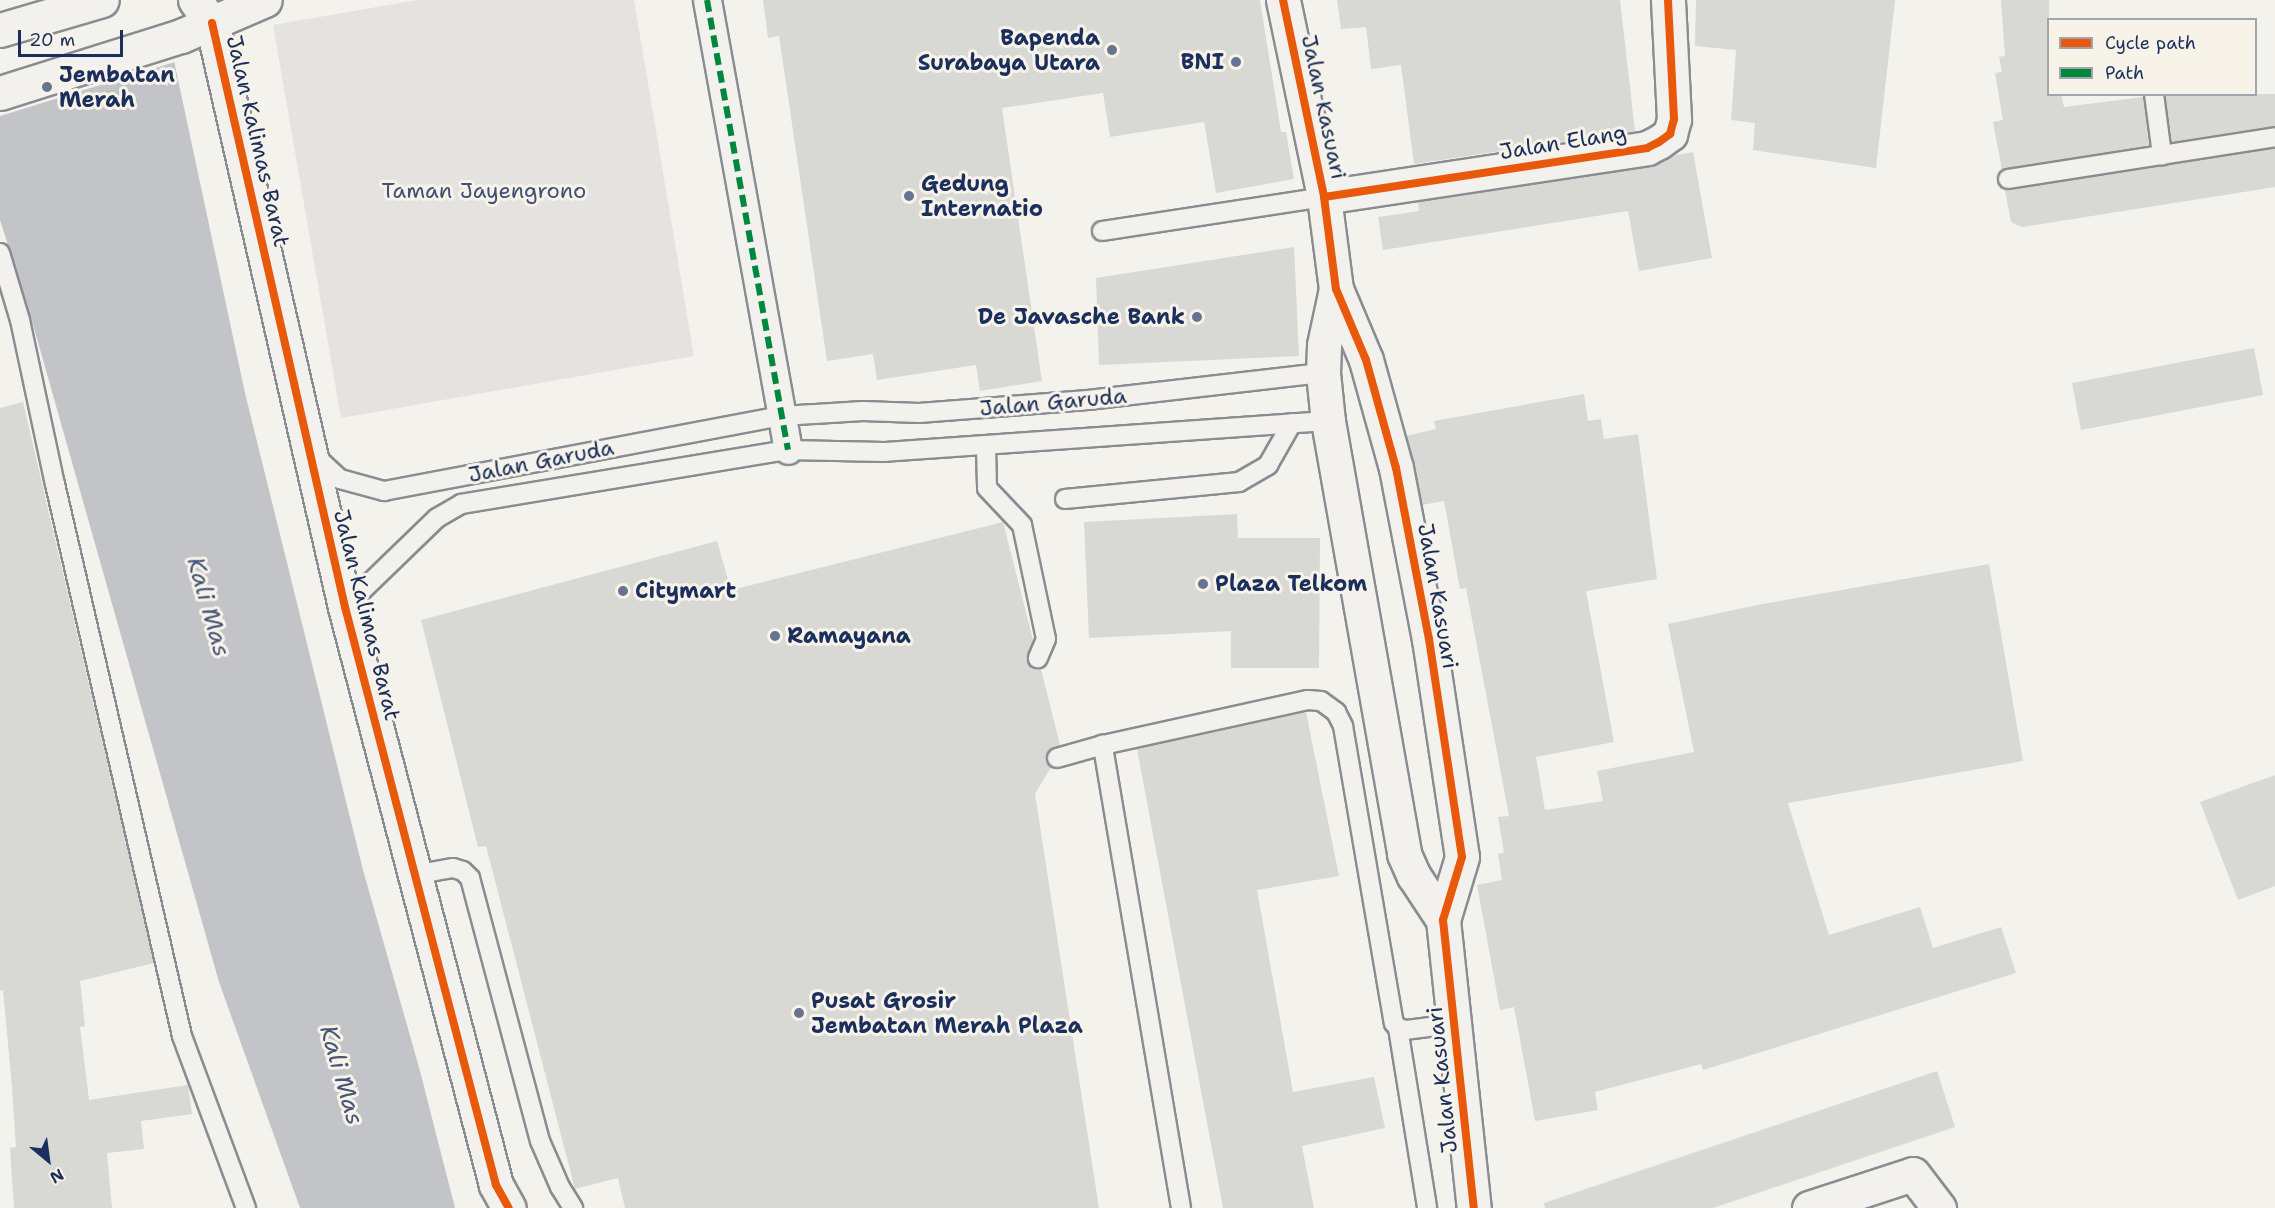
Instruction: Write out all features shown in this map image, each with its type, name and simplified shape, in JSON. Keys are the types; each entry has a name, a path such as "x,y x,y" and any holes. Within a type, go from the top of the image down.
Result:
{"street":[{"path":"0,30 102,0"},
{"path":"0,93 181,36 203,12 265,0"},
{"path":"707,0 788,450"},
{"name":"Jalan Kasuari","path":"1283,0 1324,197 1336,289 1366,360 1396,468 1429,639 1462,857 1443,920 1474,1208"},
{"name":"Jalan Elang","path":"1324,197 1647,148 1659,142 1670,134 1674,119 1668,0"},
{"name":"Jalan Kalimas Barat","path":"203,12 310,452 345,607 413,875 496,1185 509,1208"},
{"name":"Jalan Kasuari","path":"1336,289 1324,345 1323,373 1328,421 1404,854 1414,876 1443,920"},
{"path":"1809,1208 1913,1174 1939,1208"}],"lane":[{"path":"2154,96 2162,155"},
{"path":"2008,179 2275,137"},
{"path":"1102,231 1324,197"},
{"path":"0,253 20,320 55,484 182,1036 246,1208"},
{"name":"Jalan Garuda","path":"310,452 340,479 384,491 782,416 862,411 919,413 1088,400 1323,373"},
{"name":"Jalan Garuda","path":"345,607 437,518 461,504 788,450 884,452 1328,421"},
{"path":"1065,499 1239,482 1268,465 1293,423"},
{"path":"986,446 987,488 1022,525 1046,639 1038,658"},
{"path":"1057,758 1102,745 1308,700 1321,701 1336,712 1343,726 1391,1013 1398,1028 1427,1208"},
{"path":"1102,745 1181,1208"},
{"path":"413,875 453,868 463,871 470,878 540,1141 555,1177 573,1208"},
{"path":"1398,1028 1406,1030 1453,1024"}],"shaded area":[{"name":"Taman Jayengrono","path":"417,0 634,0 694,356 341,418 273,25"}],"water":[{"name":"Kali Mas","path":"0,0 161,0 245,393 363,870 420,1071 455,1208 300,1208 219,982 32,321 0,220"}],"pier":[{"name":"Jembatan Merah","path":"0,0 164,0 178,61 0,116"}],"building":[{"name":"Gedung Internatio","path":"763,0 1260,0 1281,132 1286,132 1294,179 1216,193 1204,122 1110,137 1103,93 1002,108 1042,381 980,391 976,365 877,380 873,354 827,361 779,36 768,38"},
{"path":"1337,0 1620,0 1635,131 1414,164 1401,65 1371,69 1366,27 1341,29"},
{"path":"1696,0 1895,0 1876,168 1753,150 1755,123 1731,120 1736,50 1695,46"},
{"path":"2001,0 2049,0 2047,96 2061,96 2064,107 2143,97 2149,145 2002,170 1993,122 2003,120 1995,73 2002,72 1999,57 2005,56"},
{"path":"2275,94 2275,126 2172,142 2165,96"},
{"path":"2275,148 2275,187 2022,227 2011,222 2005,190"},
{"path":"1693,152 1712,258 1639,271 1628,211 1383,250 1378,217 1419,211 1418,202 1650,167 1672,156"},
{"name":"De Javasche Bank","path":"1294,247 1299,356 1099,365 1096,278"},
{"path":"2254,348 2263,395 2081,430 2072,383"},
{"path":"1584,394 1588,421 1601,419 1604,439 1638,434 1657,579 1586,591 1614,742 1536,757 1545,810 1603,801 1597,771 1694,752 1668,624 1757,605 1989,564 2023,761 1788,803 1829,935 1920,907 1933,948 2001,927 2016,973 1703,1070 1701,1064 1595,1092 1598,1110 1535,1121 1514,1007 1500,1010 1477,885 1502,880 1498,854 1504,853 1498,817 1509,816 1466,588 1460,589 1444,501 1422,505 1406,436 1436,429 1434,421"},
{"path":"23,402 154,963 80,981 85,1026 80,1027 89,1100 188,1085 192,1114 141,1121 144,1149 107,1153 112,1208 14,1208 10,1148 16,1147 3,990 0,991 0,408"},
{"name":"Plaza Telkom","path":"1237,514 1238,538 1320,538 1319,668 1231,668 1231,631 1089,638 1084,522"},
{"name":"Pusat Grosir Jembatan Merah Plaza","path":"1003,522 1033,640 1027,660 1033,668 1041,669 1060,745 1049,750 1046,755 1046,762 1051,767 1035,794 1099,1208 625,1208 618,1178 575,1189 486,846 478,847 421,620 717,541 731,590"},
{"path":"1306,712 1339,876 1257,890 1293,1092 1374,1077 1385,1128 1302,1146 1314,1208 1223,1208 1137,749"},
{"path":"2275,775 2275,886 2238,900 2200,802"},
{"path":"1937,1071 1955,1127 1713,1208 1545,1208 1544,1203"}],"marked path":[{"path":"707,0 788,450"}],"cycle path":[{"path":"1283,0 1324,197 1336,289 1366,360 1396,468 1429,639 1462,857 1443,920 1474,1208"},
{"path":"1324,197 1647,148 1659,142 1670,134 1674,119 1668,0"},
{"path":"212,23 345,607 496,1185 509,1208"}],"place":[{"name":"Bapenda Surabaya Utara","path":"1112,50"},
{"name":"BNI","path":"1236,62"},
{"name":"Jembatan Merah","path":"47,87"},
{"name":"Gedung Internatio","path":"909,196"},
{"name":"De Javasche Bank","path":"1197,317"},
{"name":"Plaza Telkom","path":"1203,584"},
{"name":"Citymart","path":"623,591"},
{"name":"Ramayana","path":"775,636"},
{"name":"Pusat Grosir Jembatan Merah Plaza","path":"799,1013"}]}
